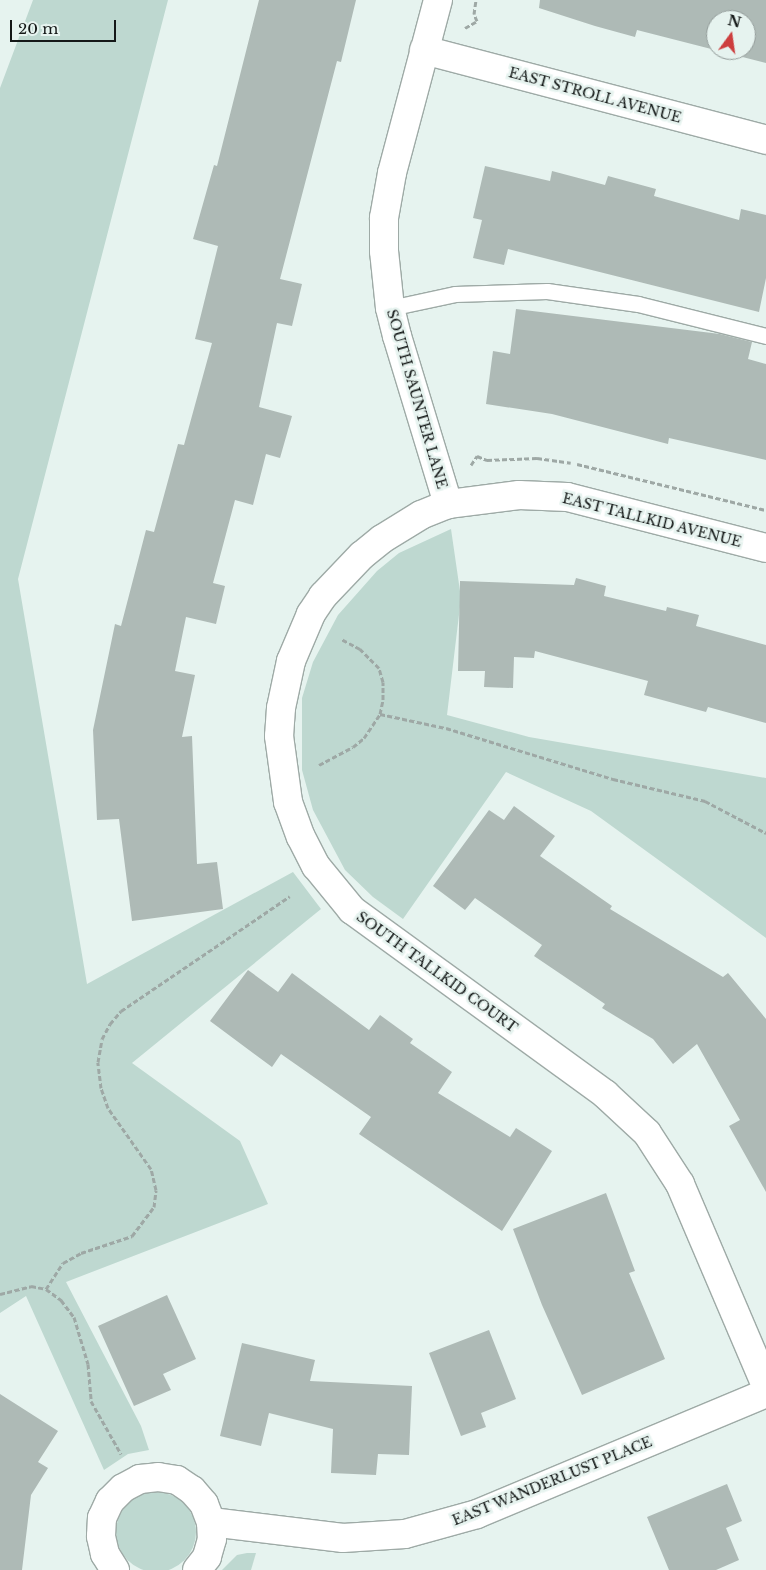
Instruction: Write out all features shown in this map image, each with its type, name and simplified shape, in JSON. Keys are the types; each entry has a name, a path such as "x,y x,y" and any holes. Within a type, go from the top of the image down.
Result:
{"street":[{"name":"SOUTH SAUNTER LANE","path":"438,0 387,196 384,251 390,308 448,504"},
{"name":"EAST STROLL AVENUE","path":"424,50 766,140"},
{"name":"EAST TALLKID AVENUE","path":"448,504 519,495 567,497 766,548"},
{"name":"SOUTH TALLKID COURT","path":"448,504 399,528 362,555 323,596 311,614 291,661 281,708 282,769 288,802 316,866 352,910 605,1094 647,1133 680,1184 766,1386"},
{"name":"EAST WANDERLUST PLACE","path":"211,1522 343,1538 405,1534 477,1514 766,1393"},
{"path":"115,1570 105,1554 101,1536 102,1518 110,1501 123,1488 140,1479 158,1477 176,1480 192,1490 204,1504 211,1522 212,1539 207,1557 197,1570"}],"lane":[{"path":"390,308 455,294 555,292 638,304 766,336"}],"path":[{"path":"465,28 477,21 474,14 476,0"},
{"path":"319,765 353,747 364,738 380,714 383,682 379,668 360,649 341,639"},
{"path":"380,714 446,728 613,779 705,801 766,833"},
{"path":"46,1289 63,1263 81,1253 132,1236 154,1208 156,1190 151,1169 108,1108 101,1088 98,1062 102,1039 110,1024 121,1011 290,896"},
{"path":"0,1294 31,1286 46,1289 61,1300 74,1317 83,1340 91,1401 125,1460"}],"green space":[{"path":"33,0 168,0 18,579 87,984 293,872 321,909 132,1063 240,1141 268,1204 66,1282 141,1426 149,1450 128,1454 104,1470 26,1296 0,1313 0,88"},
{"path":"451,529 461,598 447,715 529,737 766,778 766,938 591,811 506,772 403,919 373,897 345,870 313,810 302,770 302,698 313,662 338,615 377,571 399,553"},
{"path":"148,1492 164,1492 185,1503 196,1524 196,1540 185,1561 164,1572 148,1572 134,1566 122,1554 116,1540 116,1524 122,1510 134,1498"},
{"path":"256,1553 251,1570 222,1570 237,1555"}],"building":[{"path":"259,0 356,0 341,62 337,61 280,279 302,284 292,326 277,323 259,407 292,416 280,458 266,454 253,505 235,500 213,583 225,586 216,624 186,617 175,671 195,675 182,737 192,736 197,864 217,862 223,909 132,921 119,819 97,820 93,730 115,624 121,626 146,530 154,532 178,444 184,445 212,343 195,339 218,246 193,239 214,165 217,166"},
{"path":"540,0 766,0 766,63 754,60 756,60 756,10 706,10 706,48 637,30 635,37 539,8"},
{"path":"485,166 550,181 552,171 605,185 608,176 656,189 654,196 739,220 741,209 766,215 766,278 759,312 508,249 504,265 473,258 482,220 473,218"},
{"path":"516,309 720,334 752,342 748,359 766,364 766,460 669,438 668,444 552,414 486,404 493,351 510,354"},
{"path":"576,578 606,586 604,596 666,611 667,607 699,615 696,626 766,645 766,723 708,707 706,712 644,695 648,681 535,651 534,658 514,657 513,688 484,687 485,671 458,671 460,581 574,585"},
{"path":"514,806 555,836 540,856 612,906 610,909 723,977 728,973 766,1019 766,1192 729,1126 740,1120 697,1044 673,1064 653,1039 602,1008 605,1004 534,956 542,945 475,898 465,910 433,886 489,810 504,820"},
{"path":"248,970 278,992 292,973 369,1030 380,1015 413,1039 410,1043 452,1072 438,1093 510,1137 516,1128 552,1151 502,1231 359,1134 371,1117 281,1054 272,1067 210,1021"},
{"path":"606,1193 635,1271 629,1273 665,1359 582,1395 542,1305 513,1229"},
{"path":"167,1295 196,1359 163,1374 171,1390 134,1406 98,1326"},
{"path":"489,1330 516,1399 481,1413 486,1427 461,1436 429,1353"},
{"path":"242,1343 315,1360 310,1381 412,1386 409,1455 378,1454 376,1475 331,1473 333,1429 269,1413 261,1446 220,1436"},
{"path":"0,1394 58,1431 38,1462 48,1468 31,1495 22,1570 0,1570"},
{"path":"727,1484 742,1521 726,1528 739,1560 716,1570 669,1570 647,1517"}]}
